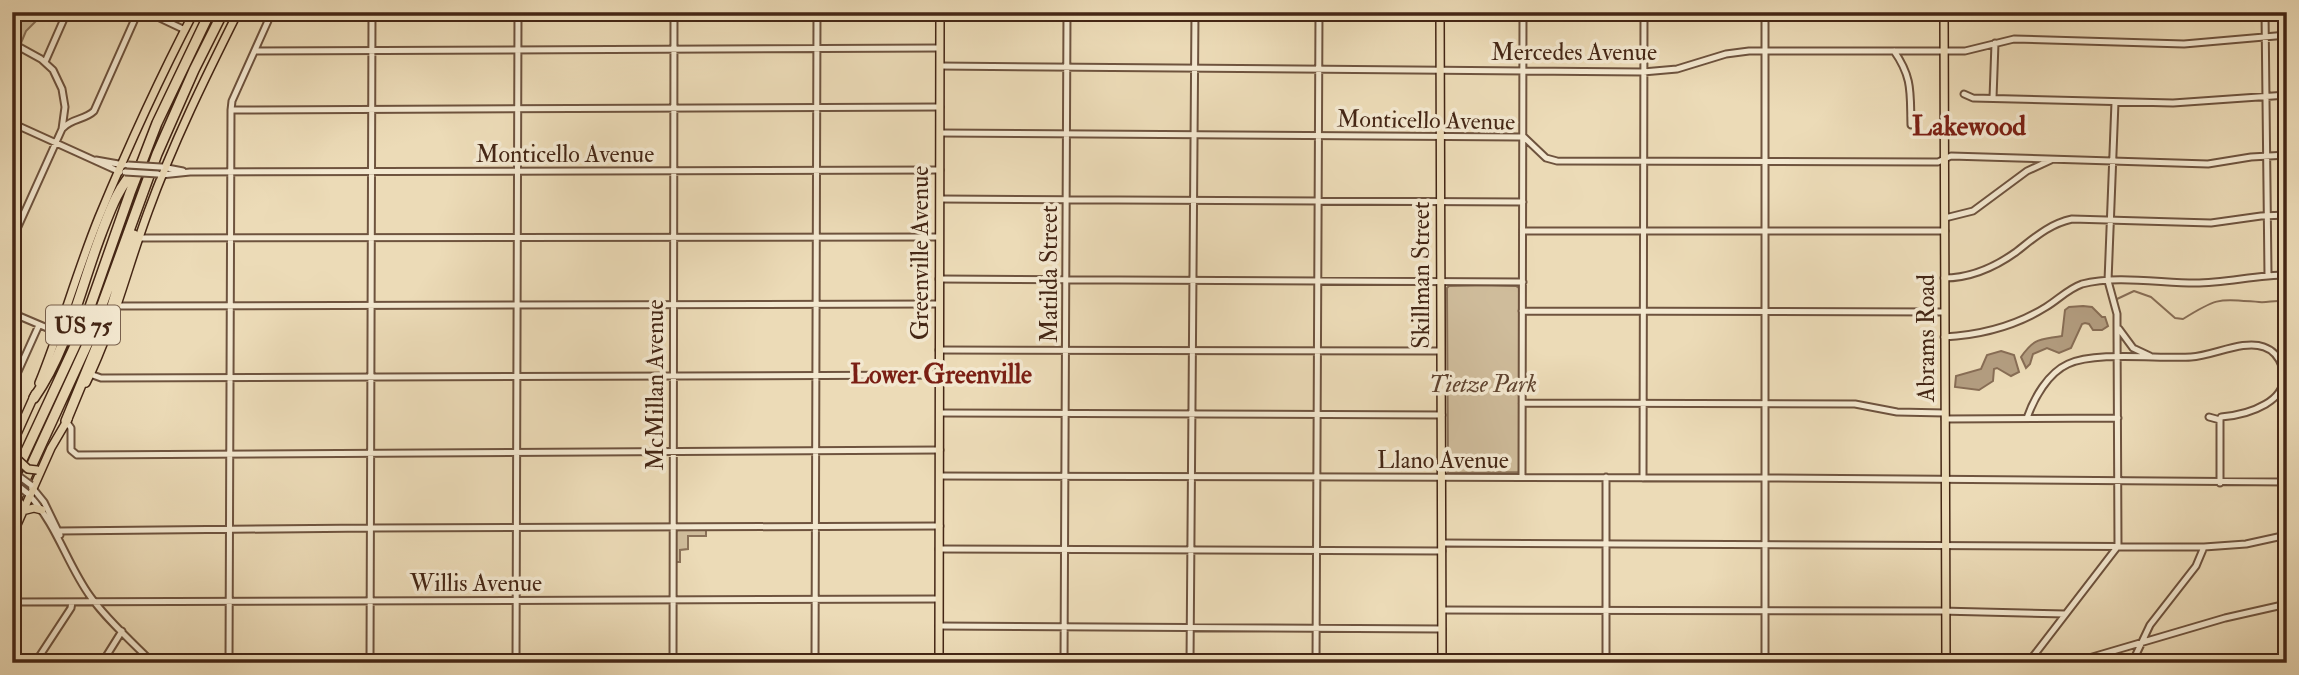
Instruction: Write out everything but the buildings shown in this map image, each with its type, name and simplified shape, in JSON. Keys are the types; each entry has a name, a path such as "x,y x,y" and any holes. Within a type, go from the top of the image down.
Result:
{"highway":[{"name":"US 75","path":"12,481 80,335 141,164 176,81 210,12"},
{"name":"US 75","path":"16,505 90,338 157,153 223,12"},
{"path":"34,398 49,376 61,347 123,182 141,164"},
{"path":"66,421 118,289 138,222 137,210"}],"main road":[{"path":"40,468 28,469 13,449 59,333 98,219 194,12"},
{"path":"12,536 40,468 90,374 117,306 162,171 206,74 238,12"},
{"name":"Greenville Avenue","path":"939,663 940,12"},
{"name":"Skillman Street","path":"1440,12 1442,663"},
{"name":"Abrams Road","path":"1944,12 1946,663"},
{"path":"12,494 22,512"},
{"path":"22,512 34,508 42,510"}],"street":[{"path":"45,62 67,12"},
{"path":"62,129 73,120 88,116 94,111 138,12"},
{"path":"147,12 185,30"},
{"path":"229,663 231,110 232,101 272,12"},
{"path":"370,663 372,12"},
{"path":"516,663 518,12"},
{"name":"McMillan Avenue","path":"673,663 674,12"},
{"path":"815,663 817,12"},
{"name":"Matilda Street","path":"1064,663 1067,12"},
{"path":"1190,663 1195,12"},
{"path":"1316,663 1319,12"},
{"path":"1522,477 1523,12"},
{"path":"1643,478 1644,12"},
{"path":"1765,12 1765,663"},
{"path":"2265,12 2268,275"},
{"name":"Mercedes Avenue","path":"940,66 1643,72 1677,69 1726,54 1764,50 1944,51 1976,50 1994,43 2023,39 2194,43 2287,35"},
{"path":"12,43 45,62 57,76 64,94 65,110 62,129 12,240"},
{"path":"1993,98 1994,43"},
{"path":"254,51 940,48"},
{"path":"12,53 25,51"},
{"path":"1894,51 1909,79 1911,125"},
{"path":"1964,94 1972,98 2202,103 2287,95"},
{"path":"2028,663 2118,546 2117,326 2108,281 2115,102"},
{"path":"231,110 940,107"},
{"path":"65,110 80,118"},
{"name":"Monticello Avenue","path":"12,123 123,169 162,171 940,170"},
{"name":"Monticello Avenue","path":"940,133 1524,137 1546,158 1558,161 1937,162 1951,156 2208,164 2267,155 2287,155"},
{"path":"1945,218 1973,211 2027,171 2053,160"},
{"path":"940,199 1523,202"},
{"path":"1944,278 1960,277 1990,267 2015,253 2044,230 2063,221 2082,219 2211,223 2287,215"},
{"path":"1523,231 1945,231"},
{"path":"140,238 939,237"},
{"path":"1944,337 1970,336 2006,327 2084,284 2108,281 2204,283 2287,275"},
{"path":"939,279 1523,282"},
{"path":"117,306 939,304"},
{"path":"1522,311 1944,312"},
{"path":"12,313 59,333"},
{"path":"12,385 39,325"},
{"path":"2117,326 2133,348 2153,358"},
{"path":"2027,418 2047,380 2060,368 2084,359 2193,357 2254,344 2270,350 2282,367 2283,378 2275,396 2258,408 2244,414 2221,417 2220,483"},
{"path":"939,349 1440,351"},
{"path":"90,374 101,378 939,375"},
{"path":"1522,403 1855,404 1897,412 1945,416 2118,418"},
{"path":"940,413 1442,415"},
{"path":"2208,417 2220,421"},
{"path":"66,421 71,428 71,450 77,454 940,450"},
{"path":"12,471 44,502 59,531 61,541"},
{"name":"Llano Avenue","path":"940,476 2287,482"},
{"path":"1606,477 1606,663"},
{"path":"12,481 30,490 89,594 153,663"},
{"path":"59,531 940,526"},
{"path":"939,549 1316,550 1606,544 2204,547 2245,544 2287,535"},
{"path":"2132,663 2140,642 2166,601 2196,566 2204,547"},
{"name":"Willis Avenue","path":"12,602 939,598"},
{"path":"35,663 71,608 72,602"},
{"path":"2072,663 2225,618 2287,604"},
{"path":"1442,610 1946,611 2065,614"},
{"path":"939,626 1442,629"},
{"path":"102,663 122,631"}],"green space":[{"path":"30,12 45,12 26,31 21,43 12,38 12,30"},
{"name":"Tietze Park","path":"1484,285 1519,288 1519,472 1448,473 1447,288"},
{"path":"679,529 706,529 706,536 688,536 688,549 680,550 680,562 676,562 676,532"}],"shaded area":[{"path":"2092,307 2105,317 2108,326 2102,330 2093,330 2089,324 2082,324 2071,348 2059,353 2047,348 2033,354 2026,368 2021,357 2030,346 2038,340 2062,336 2065,310"},
{"path":"2001,351 2014,355 2019,372 2011,376 1997,368 1994,369 1993,381 1979,390 1955,387 1956,376 1981,369 1987,355"}],"waterway":[{"path":"2117,299 2134,291 2151,297 2175,318 2183,319 2219,301 2287,302"}],"district":[{"name":"Lakewood","path":"1969,125"},
{"name":"Lower Greenville","path":"941,374"}]}
